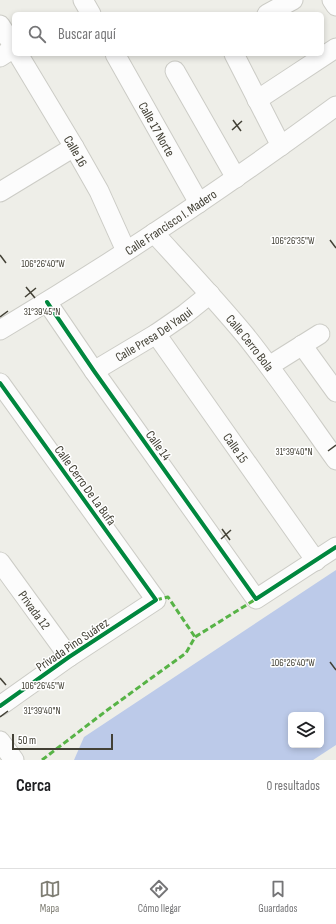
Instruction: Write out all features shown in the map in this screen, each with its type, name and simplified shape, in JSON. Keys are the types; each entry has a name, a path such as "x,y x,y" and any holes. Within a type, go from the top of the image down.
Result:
{"street":[{"path":"83,0 90,12"},
{"path":"271,12 293,0"},
{"path":"332,0 336,6"},
{"path":"0,25 12,45"},
{"path":"324,56 336,48"},
{"path":"0,57 12,49"},
{"name":"Calle 16","path":"19,56 74,147 98,191 126,251"},
{"name":"Calle 17 Norte","path":"116,56 199,203"},
{"path":"235,56 281,146"},
{"path":"257,100 324,56"},
{"path":"175,71 236,178"},
{"name":"Calle Francisco I. Madero","path":"0,330 47,302 199,203 336,106"},
{"path":"0,192 74,147"},
{"name":"Calle Cerro Bola","path":"154,233 210,294 245,336 269,366 336,460"},
{"name":"Calle Presa Del Yaqui","path":"94,371 156,334 210,294"},
{"name":"Calle 14","path":"47,302 94,371 256,599 316,561"},
{"name":"Calle 15","path":"156,334 316,561"},
{"path":"269,366 320,334"},
{"path":"302,345 336,392"},
{"name":"Calle Cerro De La Bufa","path":"0,382 156,600"},
{"path":"316,561 336,547"},
{"name":"Privada 12","path":"0,562 69,657"},
{"name":"Privada Pino Suárez","path":"0,706 69,657 156,600"},
{"path":"0,741 14,760"}],"water":[{"path":"336,570 336,745 313,760 74,760 84,737"}],"marked path":[{"path":"156,600 168,597 195,637"},
{"path":"42,760 186,653 195,637 256,599"}],"cycle path":[{"path":"47,302 94,371 256,599 336,547"},
{"path":"0,383 156,600 69,657 0,706"}]}
